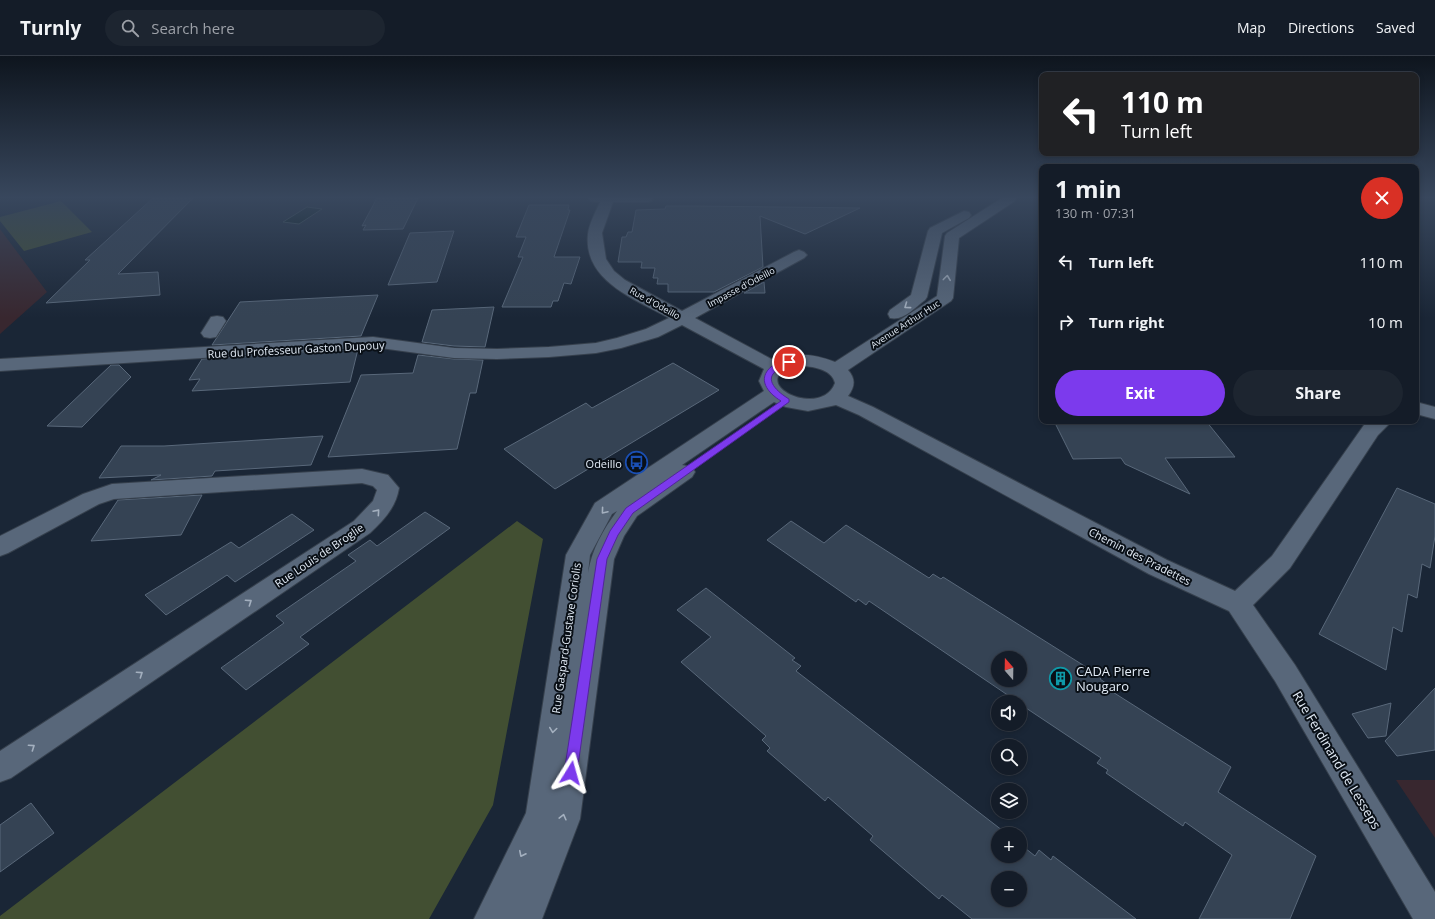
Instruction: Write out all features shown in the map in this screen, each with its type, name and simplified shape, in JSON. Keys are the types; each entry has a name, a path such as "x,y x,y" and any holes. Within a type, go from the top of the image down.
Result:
{"street":[{"name":"Rue d'Odeillo","path":"596,238 598,259 608,274 620,283 775,368"},
{"name":"Avenue Arthur Huc","path":"830,367 919,297 933,238"},
{"name":"Avenue Arthur Huc","path":"830,367 945,298 952,238"},
{"name":"Impasse d'Odeillo","path":"682,318 799,255"},
{"name":"Rue du Professeur Gaston Dupouy","path":"0,365 373,342 454,353 549,352 596,348 621,343 652,333 682,318"},
{"path":"195,354 212,330"},
{"path":"798,360 817,362 830,367 841,375 844,381 844,388 835,398 818,404 807,405 780,397 768,385 768,376 781,364 798,360"},
{"path":"524,919 564,819 602,559 613,534 629,510 780,397"},
{"name":"Rue Gaspard-Gustave Coriolis","path":"491,919 541,815 578,555 603,509 780,397"},
{"name":"Chemin des Pradettes","path":"835,398 866,411 1158,566 1238,604"},
{"path":"1419,409 1435,413"},
{"path":"1238,604 1281,562 1372,430 1379,424"},
{"name":"Rue Louis de Broglie","path":"0,547 91,499 112,492 362,476 380,480 388,488 387,499 379,511 362,527 0,768"},
{"name":"Rue Ferdinand de Lesseps","path":"1238,604 1285,673 1432,919"}],"shaded area":[{"path":"0,238 7,238 47,292 0,334"},
{"path":"1396,780 1435,780 1435,838"}],"green space":[{"path":"14,238 70,238 24,251"},
{"path":"517,521 543,539 493,805 429,919 0,919 0,916"}],"building":[{"path":"109,238 153,238 118,274 158,272 160,295 46,303 90,260 85,260"},
{"path":"408,238 452,238 437,282 388,285"},
{"path":"525,238 560,238 554,257 580,257 571,284 564,283 558,301 553,301 551,307 502,307 523,257 518,257"},
{"path":"622,238 761,238 763,267 714,292 668,292 668,284 657,284 658,278 653,278 655,268 641,268 642,262 618,262"},
{"path":"764,282 765,293 744,293"},
{"path":"378,295 361,336 212,345 240,302"},
{"path":"494,307 485,347 454,346 422,342 432,310"},
{"path":"358,349 350,382 192,391 200,379 189,380 202,359"},
{"path":"418,355 454,359 483,360 476,393 470,393 457,449 328,457 361,375 413,373"},
{"path":"673,363 719,390 555,489 504,449 586,403 592,408"},
{"path":"111,365 119,365 131,377 82,427 47,426"},
{"path":"1056,424 1208,424 1235,457 1165,458 1190,494 1125,464 1121,458 1073,459"},
{"path":"323,436 311,465 215,471 212,476 151,480 161,475 99,478 121,446 164,446"},
{"path":"1397,488 1435,504 1435,536 1430,568 1422,564 1417,598 1408,594 1402,632 1393,627 1386,670 1319,634"},
{"path":"202,495 181,535 91,541 118,500"},
{"path":"425,512 450,528 300,637 309,644 246,690 221,668 284,623 276,616 356,561 348,555 370,540 377,546"},
{"path":"292,514 314,530 235,582 227,575 166,615 145,595 231,542 239,548"},
{"name":"CADA Pierre Nougaro","path":"791,521 824,543 846,525 929,578 933,574 941,579 943,577 1102,677 1100,679 1110,686 1108,689 1231,767 1218,792 1316,856 1290,919 1199,919 1232,855 1185,822 1183,826 1106,773 1108,770 1097,763 1101,758 1027,709 1027,695 1008,695 996,687 1027,687 1027,651 991,651 991,684 869,601 866,605 858,599 856,602 767,540"},
{"path":"706,588 795,658 792,660 801,666 796,671 998,827 991,827 991,863 1027,863 1027,850 1035,856 1039,850 1051,860 1053,856 1136,919 972,919 942,895 939,899 870,840 873,836 828,797 825,801 767,751 770,748 762,740 766,736 681,662 711,637 677,610"},
{"path":"1435,688 1435,750 1397,756 1385,741"},
{"path":"1391,703 1386,736 1368,738 1352,714"},
{"path":"31,803 54,833 0,872 0,825"}],"place":[{"name":"Odeillo","path":"637,463"},
{"name":"CADA Pierre Nougaro","path":"1061,678"}],"route":[{"path":"571,773 602,559 613,534 629,510 786,401 774,393 768,385 768,376 775,368 781,364 789,362"}]}
